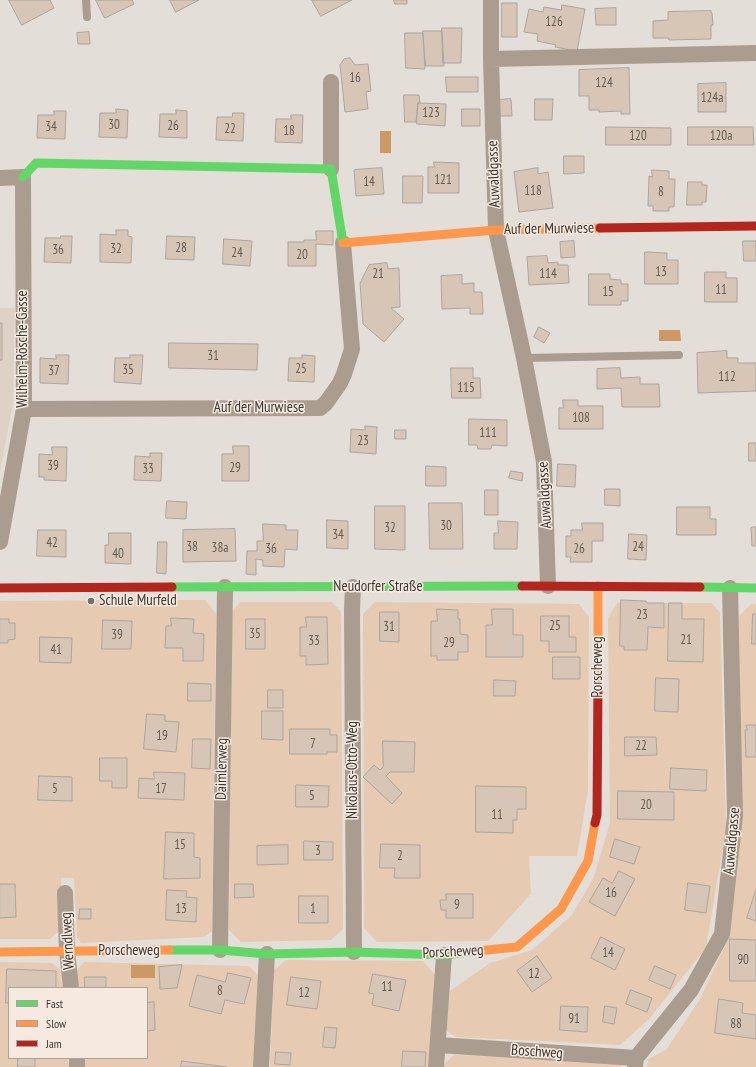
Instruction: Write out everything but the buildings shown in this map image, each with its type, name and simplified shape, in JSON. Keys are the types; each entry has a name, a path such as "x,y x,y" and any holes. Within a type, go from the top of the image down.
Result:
{"street":[{"name":"Auwaldgasse","path":"491,0 491,58 496,230 524,358 544,462 548,586"},
{"path":"491,58 756,52"},
{"name":"Auf der Murwiese","path":"24,409 320,408 326,403 340,383 352,349 343,243 331,169 331,82"},
{"path":"0,178 23,177 36,163 331,169"},
{"name":"Wilhelm-Rösche-Gasse","path":"0,542 24,409 23,177"},
{"name":"Auf der Murwiese","path":"343,243 496,230 756,226"},
{"name":"Neudorfer Straße","path":"0,588 598,586 756,588"},
{"name":"Porscheweg","path":"0,952 220,950 267,954 354,952 444,955 517,947 561,909 588,861 597,816 598,586"},
{"name":"Daimlerweg","path":"220,950 225,587"},
{"name":"Nikolaus-Otto-Weg","path":"353,587 354,952"},
{"name":"Auwaldgasse","path":"636,1062 691,990 722,934 735,816 730,588"},
{"name":"Werndlweg","path":"65,893 67,951 71,987"},
{"path":"261,1067 267,954"},
{"path":"436,1067 444,955"},
{"name":"Boschweg","path":"438,1045 636,1062"}],"lane":[{"path":"86,0 87,17"},
{"path":"524,358 679,355"}],"shaded area":[{"path":"380,131 391,131 391,153 380,153"},
{"path":"0,308 15,308 13,403 0,472"},
{"path":"659,330 680,330 681,341 659,341"},
{"path":"205,600 216,614 212,931 204,937 81,943 77,937 74,878 61,878 61,929 50,939 0,939 0,601"},
{"path":"240,602 332,602 341,612 343,929 331,940 241,942 229,930 231,613"},
{"path":"375,602 579,604 589,617 588,789 577,856 529,856 531,894 488,941 377,942 364,928 363,614"},
{"path":"617,603 711,603 720,612 726,828 706,948 649,1019 620,1045 456,1037 444,1029 447,993 490,963 532,950 572,915 594,877 610,823 608,618"},
{"path":"751,604 756,604 756,1067 647,1067 648,1059 666,1050 699,1001 729,937 741,825 739,616"},
{"path":"286,960 423,961 436,976 428,1067 270,1067 274,970"},
{"path":"0,962 52,963 60,969 62,987 8,987 8,1059 68,1059 69,1067 0,1067"},
{"path":"84,962 249,966 261,978 256,1067 84,1067 84,1059 148,1059 148,987 77,987 76,971"},
{"path":"131,965 155,965 155,978 131,978"},
{"path":"454,1055 619,1063 622,1067 442,1067"}],"traffic: fast":[{"path":"23,177 36,163 331,169 343,243"},
{"path":"172,587 522,586"},
{"path":"700,587 756,588"},
{"path":"169,950 220,950 267,954 354,952 444,955 477,951"}],"traffic: slow":[{"path":"343,243 496,230 600,228"},
{"path":"598,586 598,684"},
{"path":"477,951 517,947 561,909 588,861 595,823"},
{"path":"0,952 169,950"}],"traffic: jam":[{"path":"600,228 756,226"},
{"path":"522,586 700,587"},
{"path":"0,588 172,587"},
{"path":"595,823 597,815 598,684"}],"place":[{"name":"Schule Murfeld","path":"91,601"}]}
